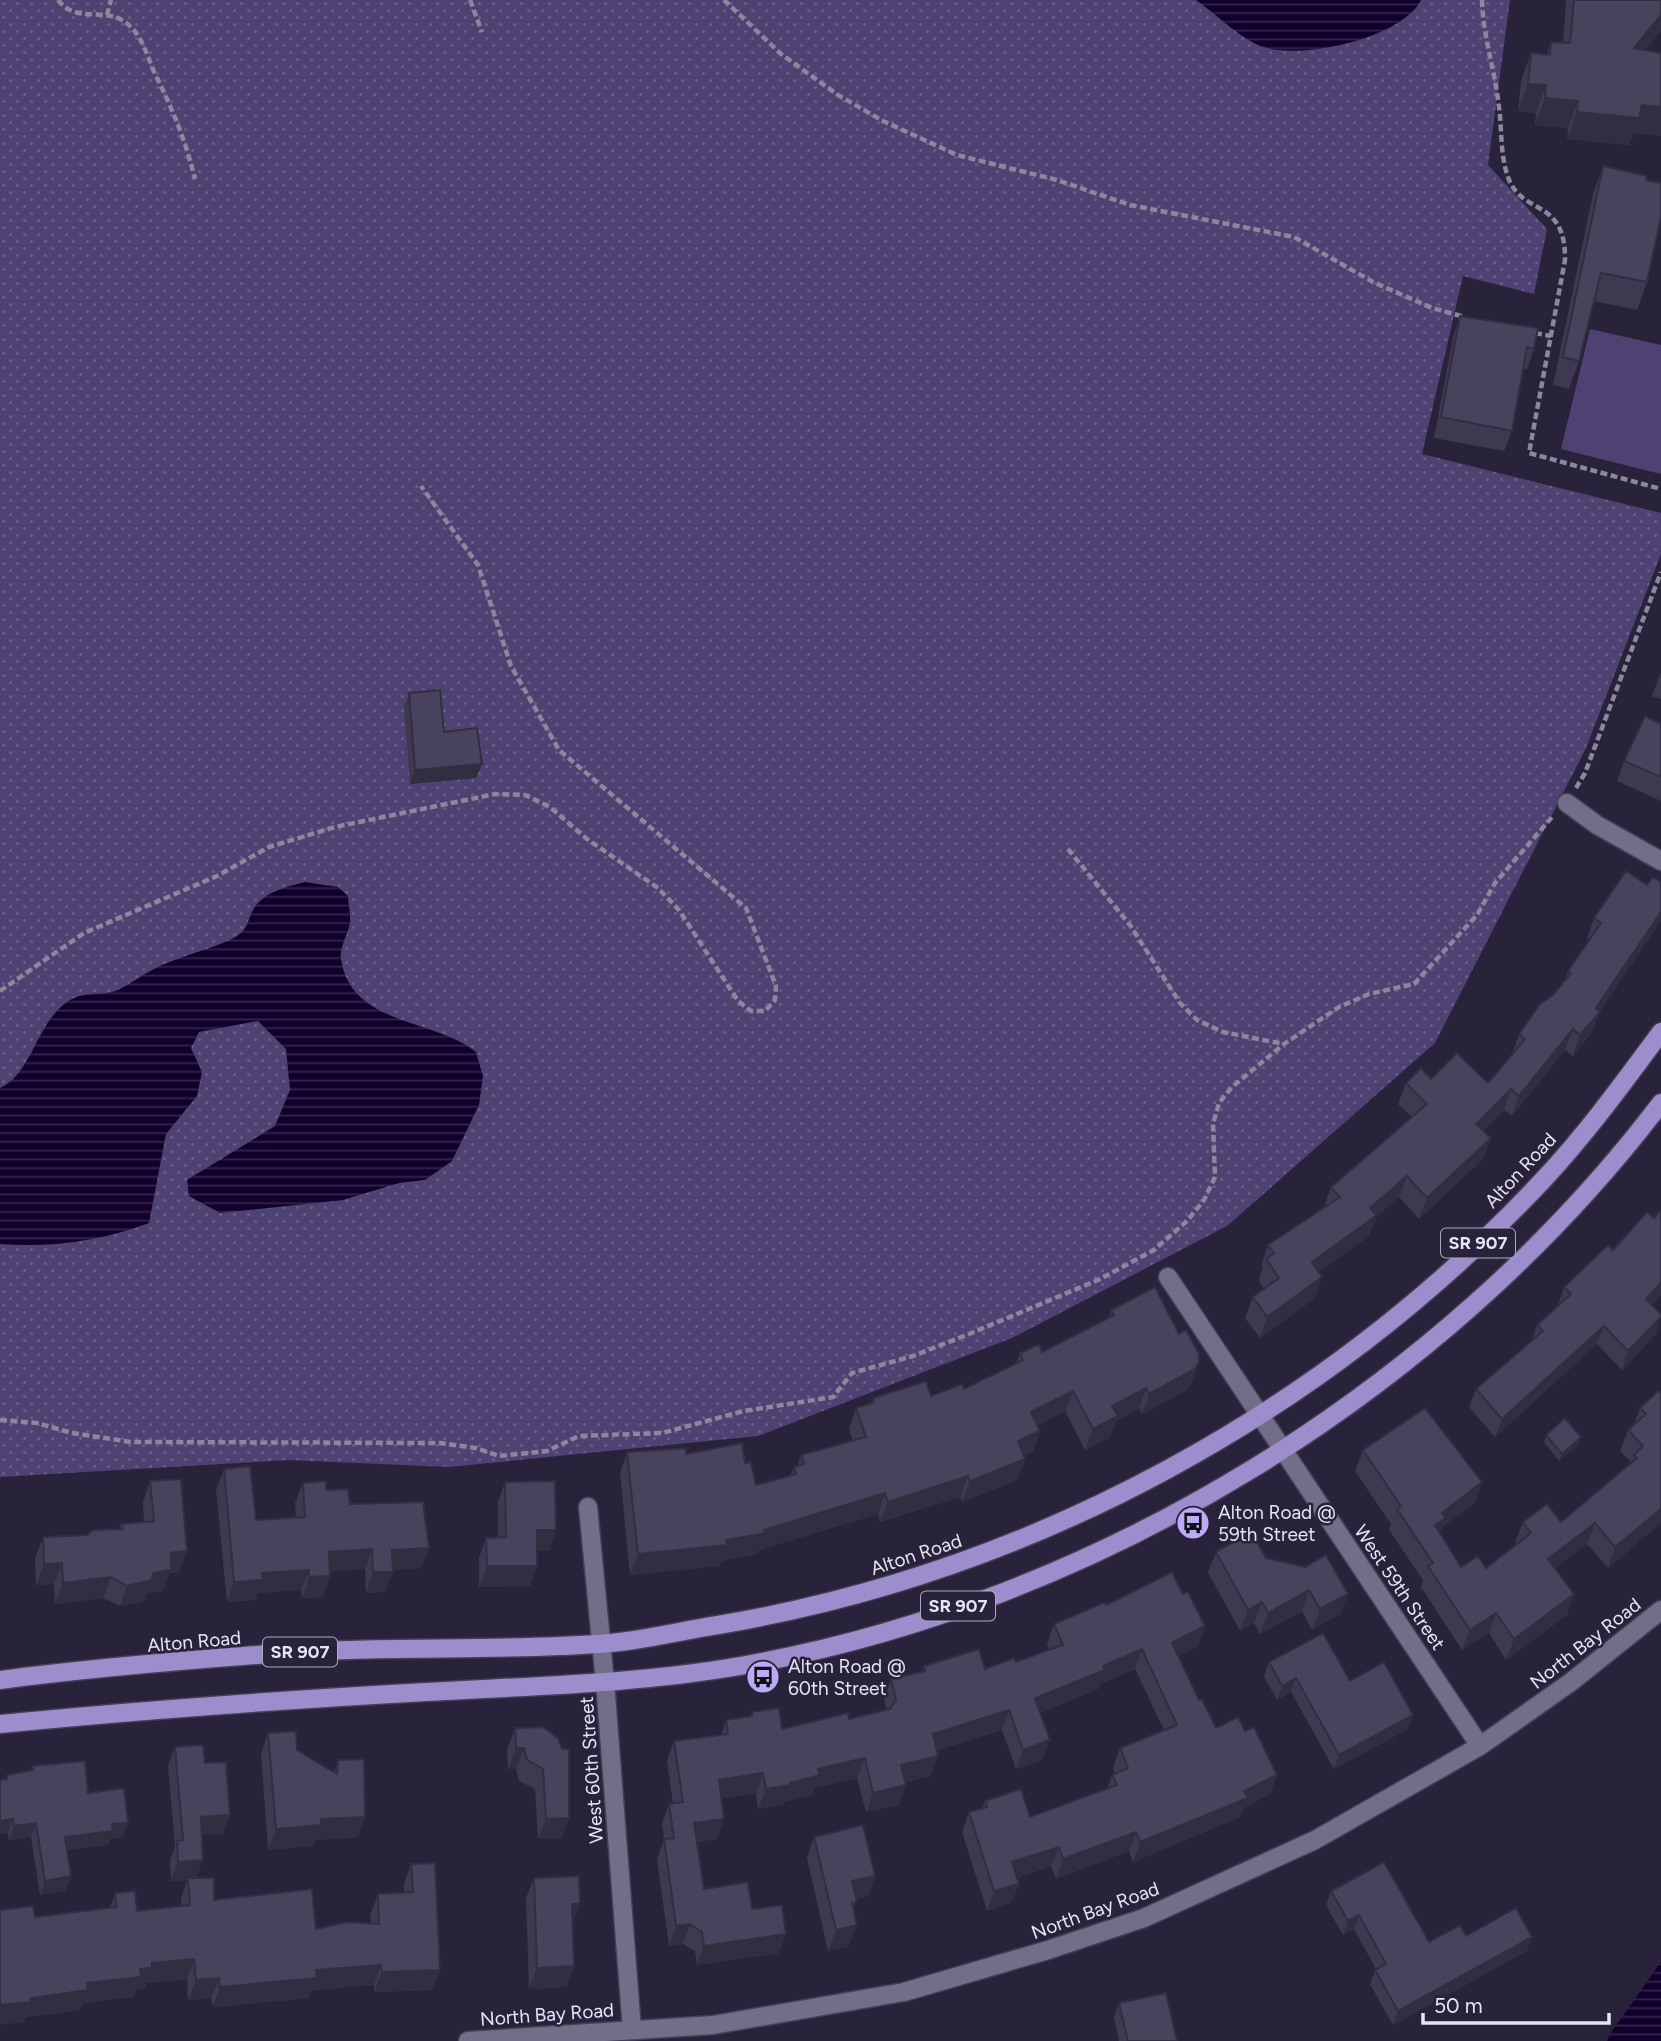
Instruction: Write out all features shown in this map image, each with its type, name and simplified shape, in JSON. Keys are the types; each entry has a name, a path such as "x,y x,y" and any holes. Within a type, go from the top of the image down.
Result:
{"main road":[{"name":"Alton Road","path":"0,1680 300,1652 602,1644 776,1615 878,1589 1047,1529 1141,1484 1259,1415 1308,1384 1400,1316 1544,1179 1608,1104 1661,1032"},
{"name":"SR 907","path":"0,1724 246,1703 605,1682 740,1666 900,1627 1066,1566 1201,1499 1284,1451 1431,1343 1487,1293 1571,1209 1661,1103"}],"street":[{"path":"1567,803 1597,825 1661,861"},
{"name":"West 59th Street","path":"1168,1277 1480,1746"},
{"name":"West 60th Street","path":"587,1507 602,1644 632,2029"},
{"name":"North Bay Road","path":"468,2041 713,2025 904,1992 1144,1918 1315,1840 1480,1746 1570,1682 1661,1611"}],"path":[{"path":"58,0 76,14 107,15 133,29 143,44 177,118 195,179"},
{"path":"107,15 111,0"},
{"path":"470,0 482,32"},
{"path":"724,0 781,54 838,95 883,121 957,155 1057,180 1130,205 1294,236 1348,270 1418,302 1478,320"},
{"path":"1482,0 1485,42 1499,104 1508,177 1514,189 1552,216 1562,228 1565,242 1565,260 1529,453 1661,489"},
{"path":"1526,331 1551,336"},
{"path":"0,991 83,933 216,876 269,848 335,827 495,794 525,795 550,807 587,839 658,888 679,910 738,1001 751,1011 765,1011 775,1000 776,986 746,908 559,750 511,666 478,565 421,486"},
{"path":"0,1420 37,1423 72,1433 131,1442 440,1443 476,1448 499,1456 547,1451 579,1436 662,1433 744,1412 833,1398 852,1373 913,1356 1098,1280 1153,1250 1187,1221 1204,1200 1215,1177 1213,1124 1219,1103 1233,1087 1284,1044 1339,1007 1369,994 1414,984 1477,915 1495,883 1538,830 1567,803 1585,773 1661,572"},
{"path":"1068,849 1130,925 1180,1003 1197,1020 1223,1032 1284,1044"}],"shaded area":[{"path":"0,0 1510,0 1488,165 1547,229 1534,294 1463,276 1422,454 1661,513 1661,554 1586,748 1435,1043 1227,1226 1012,1338 758,1436 449,1467 288,1460 0,1477"},
{"path":"1196,0 1421,0 1410,14 1371,36 1347,44 1297,51 1275,50 1250,41"},
{"path":"1590,329 1661,345 1661,474 1561,449"},
{"path":"305,882 338,887 348,896 350,923 341,950 341,959 348,981 360,997 377,1009 459,1041 476,1052 483,1076 479,1105 452,1161 425,1180 399,1183 343,1200 220,1213 189,1196 187,1180 275,1126 290,1090 286,1049 258,1021 199,1032 191,1048 202,1072 197,1096 166,1134 149,1223 76,1242 0,1244 0,1088 19,1072 56,1012 73,998 118,990 160,966 230,940 242,932 253,909 267,895"},
{"path":"1661,1962 1661,2041 1607,2041 1610,2034"}],"building":[{"path":"1574,0 1661,0 1661,15 1634,48 1661,53 1661,107 1642,105 1639,118 1577,112 1578,101 1545,98 1546,85 1528,84 1531,53 1550,55 1551,42 1570,43"},
{"path":"1603,166 1647,176 1646,180 1661,183 1661,217 1647,282 1601,273 1579,361 1563,357"},
{"path":"1460,316 1538,328 1534,349 1527,347 1512,431 1441,417"},
{"path":"440,690 444,732 477,728 482,764 415,770 409,693"},
{"path":"1645,716 1661,724 1661,777 1624,761"},
{"path":"1626,871 1647,885 1653,877 1661,882 1661,912 1596,1008 1600,1012 1580,1035 1573,1029 1519,1096 1511,1089 1476,1124 1491,1138 1427,1198 1407,1176 1370,1208 1377,1215 1312,1262 1322,1277 1267,1317 1253,1297 1279,1278 1266,1259 1274,1253 1268,1245 1340,1197 1331,1187 1427,1104 1406,1083 1421,1068 1431,1079 1457,1053 1488,1083 1525,1039 1519,1034 1540,1004 1553,995 1571,973 1568,971 1601,923 1594,918"},
{"path":"1661,1210 1661,1283 1646,1299 1661,1317 1628,1351 1604,1326 1502,1419 1476,1389 1543,1331 1537,1325 1571,1294 1564,1287 1608,1245 1613,1250 1647,1212 1654,1218"},
{"path":"1155,1287 1179,1334 1186,1330 1199,1354 1199,1362 1195,1369 1149,1394 1146,1388 1112,1406 1118,1416 1093,1429 1073,1391 1031,1412 1040,1431 1018,1441 1025,1459 970,1481 968,1476 888,1502 885,1493 764,1530 765,1533 726,1540 727,1545 638,1554 627,1452 686,1448 686,1454 742,1443 745,1463 751,1462 756,1485 796,1474 794,1467 804,1464 801,1455 866,1437 856,1408 874,1402 873,1398 926,1381 931,1396 962,1384 964,1389 1023,1360 1020,1353 1039,1344 1042,1352 1114,1315 1111,1310"},
{"path":"1658,1391 1661,1393 1661,1509 1615,1547 1595,1523 1548,1559 1574,1594 1514,1639 1496,1613 1470,1630 1428,1566 1433,1563 1397,1509 1401,1506 1363,1450 1425,1408 1482,1482 1442,1513 1446,1518 1435,1525 1461,1567 1478,1556 1486,1568 1531,1533 1523,1522 1547,1504 1561,1522 1637,1458 1634,1455 1643,1446 1628,1430 1646,1414 1640,1408"},
{"path":"1565,1418 1581,1437 1562,1454 1546,1435"},
{"path":"250,1466 256,1520 305,1517 303,1483 326,1481 326,1490 348,1489 350,1504 423,1502 429,1548 392,1550 393,1572 373,1572 372,1549 329,1552 330,1576 309,1577 309,1570 262,1573 263,1580 234,1582 224,1469"},
{"path":"181,1479 187,1551 171,1553 171,1570 153,1573 152,1580 127,1586 111,1577 63,1583 62,1563 44,1564 43,1537 87,1535 93,1530 123,1529 121,1524 154,1521 150,1481"},
{"path":"555,1481 556,1530 537,1530 537,1566 487,1566 486,1538 506,1537 505,1482"},
{"path":"1251,1532 1266,1558 1305,1567 1326,1555 1348,1594 1320,1609 1309,1590 1268,1613 1262,1602 1248,1610 1216,1552"},
{"path":"1172,1572 1183,1594 1188,1592 1205,1626 1172,1643 1199,1700 1202,1699 1216,1728 1238,1717 1245,1731 1254,1727 1277,1775 1244,1791 1248,1798 1140,1842 1136,1832 1063,1859 1059,1847 1012,1862 1019,1884 994,1891 969,1812 987,1807 985,1801 1021,1789 1030,1817 1117,1785 1112,1775 1128,1768 1120,1748 1177,1725 1142,1649 1103,1666 1105,1670 1035,1698 1050,1740 1023,1750 1009,1710 933,1734 938,1756 901,1765 906,1785 873,1793 865,1758 818,1769 820,1775 790,1785 766,1789 763,1773 719,1780 724,1819 694,1823 704,1889 748,1882 752,1909 782,1905 786,1934 704,1946 702,1932 690,1924 676,1926 664,1839 674,1838 669,1804 683,1802 674,1741 728,1734 726,1720 779,1708 782,1729 848,1713 849,1719 890,1709 896,1700 891,1679 925,1671 924,1666 979,1649 985,1669 1014,1658 1016,1662 1063,1645 1054,1624 1105,1602 1106,1605"},
{"path":"1323,1633 1350,1681 1384,1662 1413,1715 1339,1755 1296,1678 1282,1686 1269,1662"},
{"path":"543,1727 558,1738 562,1749 569,1749 569,1818 546,1819 543,1769 527,1760 524,1748 516,1748 515,1728"},
{"path":"296,1731 297,1750 337,1774 338,1760 364,1759 365,1817 321,1819 321,1825 276,1829 268,1733"},
{"path":"203,1745 205,1763 226,1762 230,1815 201,1817 203,1860 178,1862 177,1841 183,1840 175,1747"},
{"path":"85,1761 88,1793 124,1788 128,1823 112,1824 113,1831 65,1837 71,1876 45,1881 36,1823 14,1826 13,1819 0,1821 0,1780 7,1779 7,1775 33,1770 32,1766"},
{"path":"863,1825 875,1876 852,1881 857,1901 852,1903 857,1925 836,1930 814,1837"},
{"path":"1384,1862 1429,1942 1460,1925 1466,1936 1516,1908 1532,1937 1398,2011 1375,1970 1386,1964 1359,1915 1348,1921 1331,1891"},
{"path":"435,1863 440,1970 382,1972 381,1965 316,1970 317,1978 220,1987 219,1978 196,1980 194,1959 152,1963 152,1968 140,1969 141,1977 87,1983 88,1990 31,1998 31,2002 0,2005 0,1910 33,1906 35,1917 116,1907 115,1893 135,1891 137,1911 190,1905 188,1878 214,1878 214,1900 312,1889 316,1929 347,1922 379,1924 378,1894 413,1892 411,1864"},
{"path":"579,1876 580,1904 572,1904 574,1966 537,1968 534,1878"},
{"path":"1166,1993 1177,2041 1128,2041 1119,2003"}],"place":[{"name":"Alton Road @ 59th Street","path":"1193,1523"},
{"name":"Alton Road @ 60th Street","path":"763,1677"}]}
